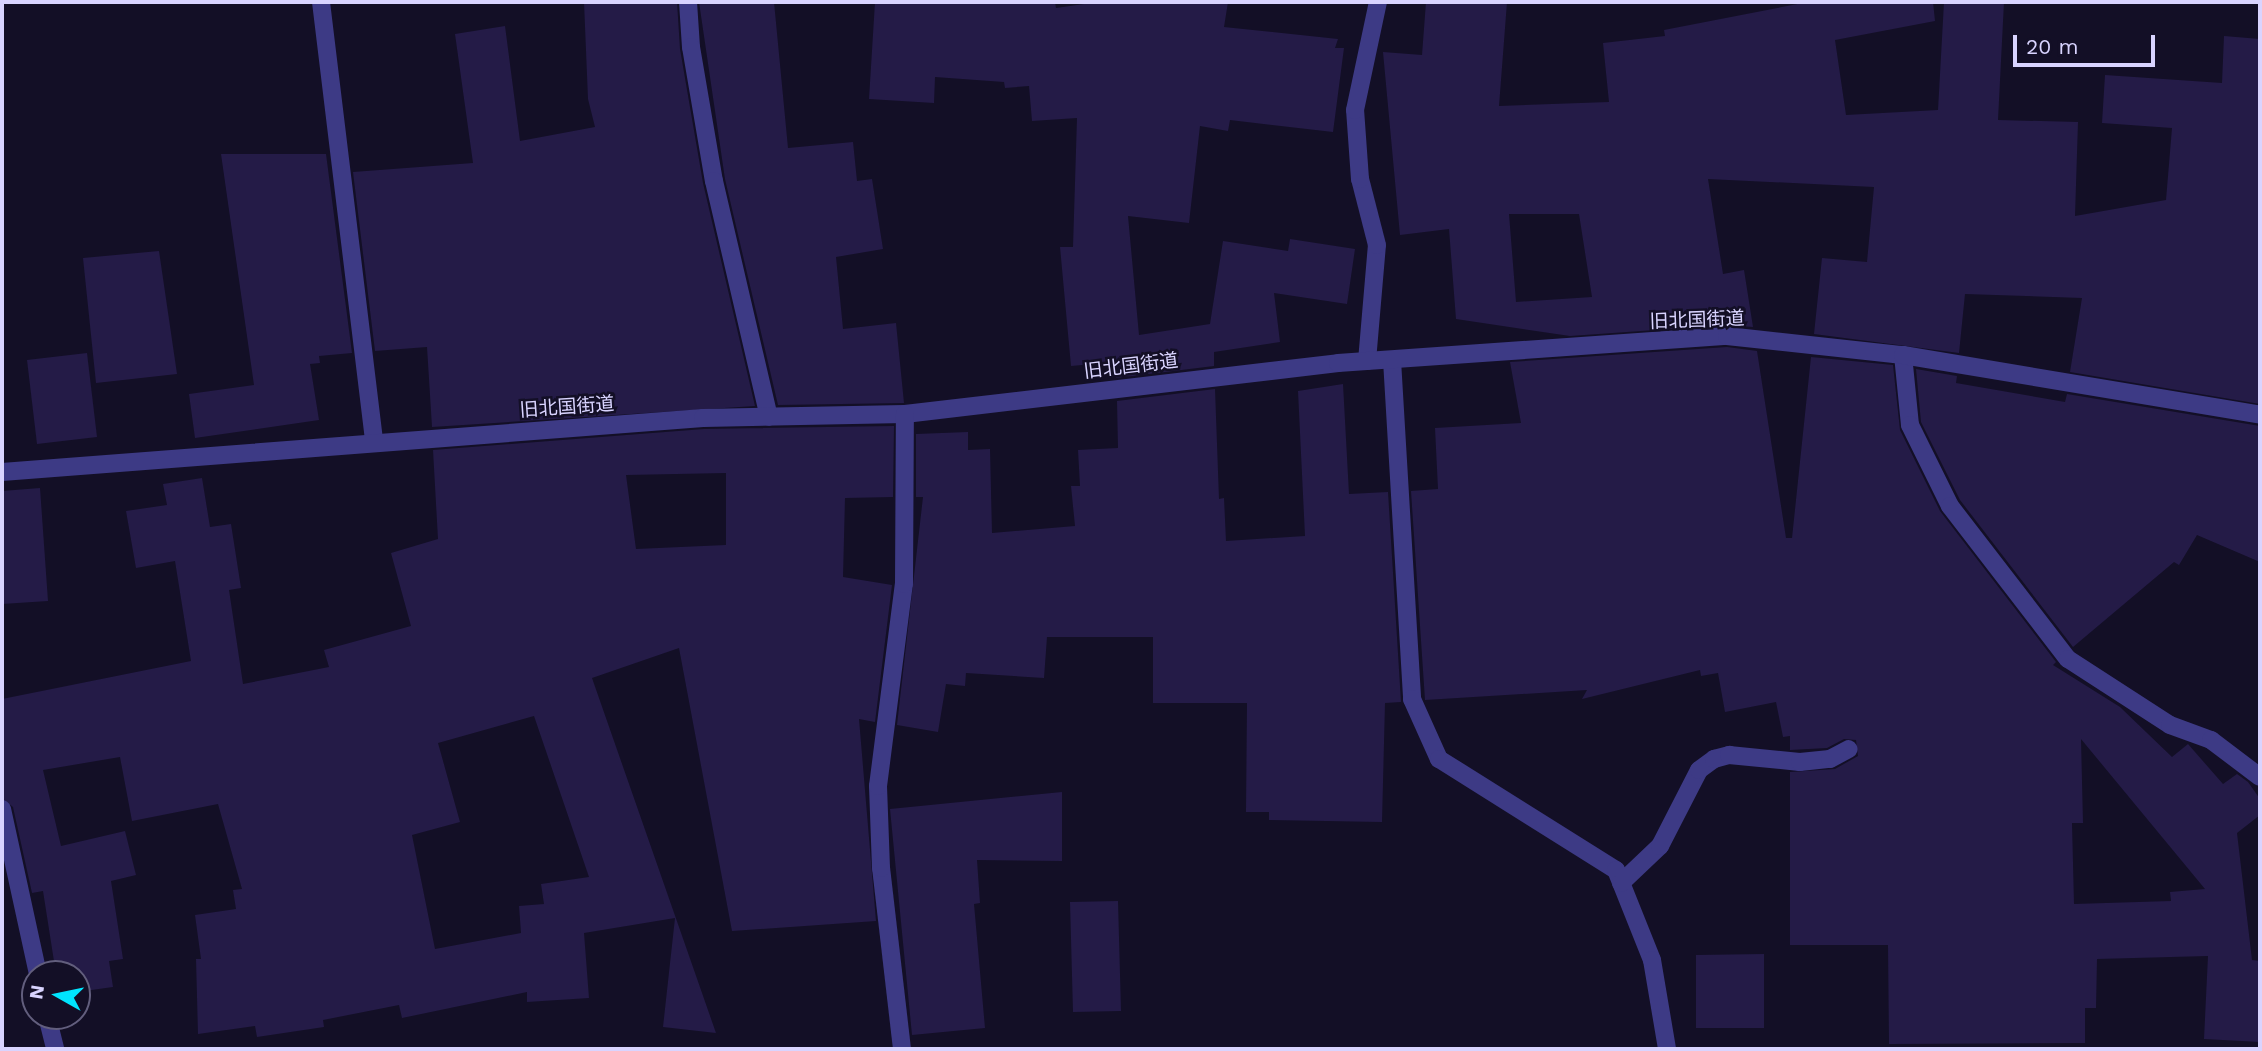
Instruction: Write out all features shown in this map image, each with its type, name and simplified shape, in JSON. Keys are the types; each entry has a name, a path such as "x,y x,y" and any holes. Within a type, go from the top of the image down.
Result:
{"street":[{"path":"321,2 374,442"},
{"path":"688,2 691,47 714,181 769,417"},
{"path":"1367,361 1377,245 1360,179 1355,110 1378,2"},
{"name":"旧北国街道","path":"2,471 374,442 769,417 905,414 1367,361 1727,336 1903,355 2260,415"},
{"path":"1903,355 1910,425 1950,506 2068,659 2170,725 2211,740 2260,777"},
{"path":"1392,360 1412,699 1439,759 1616,870 1652,960 1667,1049"},
{"path":"902,1049 881,868 877,786 904,584 905,414"},
{"path":"1621,883 1660,846 1699,770 1714,759 1729,755 1800,762 1830,760 1849,749"},
{"path":"2,809 35,960"},
{"path":"50,1030 55,1049"}],"building":[{"path":"584,2 677,2 680,49 703,183 755,406 432,427 427,347 375,351 353,172 473,163 455,34 505,26 520,141 595,127 588,99"},
{"path":"699,2 774,2 788,148 853,142 857,181 872,179 883,249 836,257 843,329 896,323 904,403 778,405 725,179"},
{"path":"875,2 1055,2 1056,8 1098,2 1228,2 1224,27 1338,39 1335,48 1344,48 1333,132 1230,120 1228,131 1200,126 1189,223 1128,216 1139,335 1210,324 1223,241 1288,251 1290,239 1355,249 1347,304 1274,293 1280,342 1214,352 1214,366 1116,378 1116,362 1071,366 1060,247 1073,247 1077,118 1032,121 1029,86 1005,88 1004,82 935,77 934,103 869,99"},
{"path":"1426,2 1507,2 1499,106 1609,102 1603,43 1665,36 1664,30 1808,2 1933,2 1935,21 1835,40 1846,115 1938,110 1944,2 2004,2 1998,120 2078,122 2075,216 2166,200 2172,128 2102,123 2105,75 2222,83 2224,36 2260,39 2260,404 2070,372 2082,298 1965,294 1959,353 1814,334 1822,258 1867,262 1874,187 1708,179 1723,274 1744,270 1753,327 1726,325 1570,336 1456,319 1449,229 1400,235 1383,52 1422,55","holes":["1509,214 1579,214 1592,297 1516,302"]},
{"path":"221,154 326,154 352,353 319,356 320,363 310,364 319,420 195,438 189,394 254,385"},
{"path":"159,251 177,374 96,383 83,258"},
{"path":"1727,347 1757,351 1786,538 1792,538 1811,357 1893,365 1900,430 1940,511 2056,662 2053,665 2120,707 2172,757 2188,744 2223,784 2237,774 2248,782 2260,799 2260,815 2237,833 2252,960 2260,961 2260,1042 2204,1039 2208,956 2097,959 2096,1008 2085,1008 2085,1043 1889,1044 1888,945 1790,945 1790,772 1835,769 1858,756 1856,740 1844,739 1827,748 1790,750 1790,736 1783,737 1776,702 1725,712 1718,673 1701,676 1700,670 1582,699 1587,690 1425,700 1411,491 1438,489 1435,428 1521,423 1510,362","holes":["2081,739 2205,889 2170,892 2171,901 2074,904 2072,823 2083,823"]},
{"path":"87,353 97,437 37,444 27,360"},
{"path":"1916,369 1957,376 1956,383 2065,402 2067,394 2260,426 2260,562 2197,535 2179,565 2174,562 2073,647 1960,500 1921,422"},
{"path":"1343,384 1349,494 1388,492 1401,702 1385,703 1382,822 1269,820 1269,812 1246,812 1247,703 1153,703 1153,637 1047,637 1044,678 966,673 965,686 946,684 938,732 897,725 923,497 916,497 916,434 968,432 968,450 990,449 992,533 1075,526 1071,486 1080,486 1078,450 1118,448 1117,401 1215,389 1219,499 1224,498 1226,541 1305,536 1298,391"},
{"path":"894,426 893,497 845,498 843,577 892,585 875,722 859,719 876,921 732,931 679,648 592,678 716,1033 663,1027 675,918 584,933 589,998 527,1002 527,992 402,1018 399,1005 323,1020 324,1027 257,1037 255,1026 198,1034 196,959 201,959 195,915 236,909 233,890 242,889 218,804 132,821 120,757 43,770 61,846 125,831 136,875 111,881 123,959 109,961 113,987 91,990 91,960 54,960 43,891 32,893 13,807 2,798 2,699 191,661 175,561 136,568 126,511 167,505 163,484 202,478 210,527 231,524 241,588 229,590 243,684 329,667 324,650 411,626 391,553 438,539 433,450 704,429","holes":["726,473 726,545 636,549 626,475","534,716 589,877 541,884 544,904 519,906 521,933 435,949 412,835 460,822 438,743"]},
{"path":"40,488 48,601 2,604 2,491"},
{"path":"1062,792 1062,861 977,860 980,903 974,904 985,1028 912,1035 890,809"},
{"path":"1118,901 1121,1011 1073,1012 1070,902"},
{"path":"1764,954 1764,1028 1696,1028 1696,955"}]}
